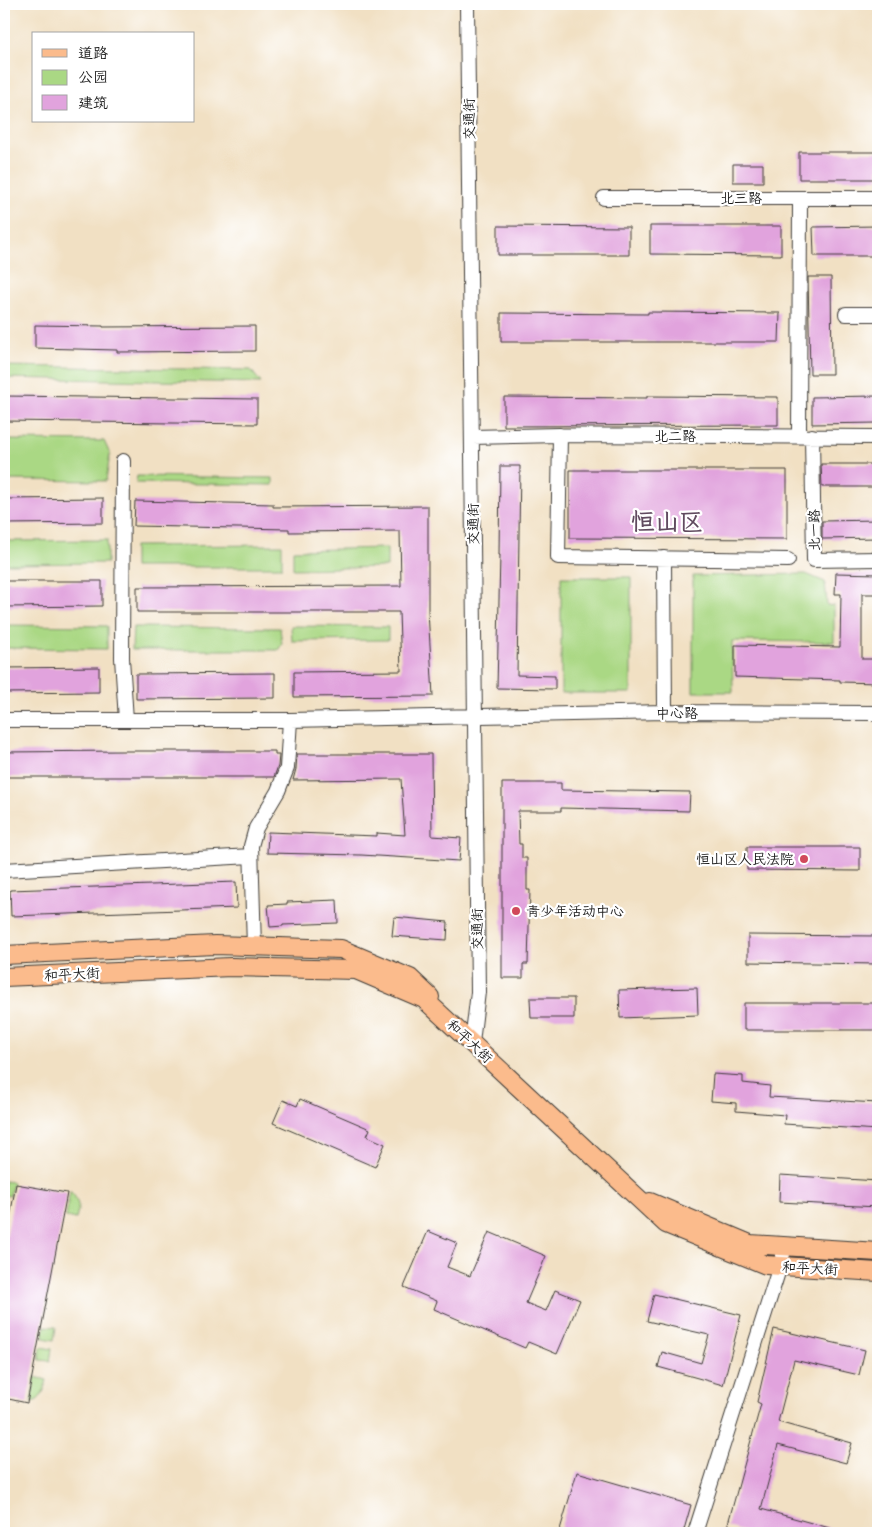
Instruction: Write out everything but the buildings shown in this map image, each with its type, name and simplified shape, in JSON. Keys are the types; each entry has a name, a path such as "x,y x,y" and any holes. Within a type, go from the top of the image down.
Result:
{"main road":[{"name":"和平大街","path":"4,955 214,945 341,949 410,978 472,1040 666,1224 766,1265 878,1272"},
{"name":"和平大街","path":"4,977 231,966 356,970 424,999 472,1040 652,1204 750,1244 878,1252"}],"street":[{"name":"交通街","path":"467,4 478,992 472,1040"},
{"name":"北三路","path":"604,198 878,198"},
{"path":"800,198 806,436"},
{"path":"846,314 878,314"},
{"name":"北二路","path":"472,437 560,435 878,437"},
{"path":"560,435 558,557 788,560"},
{"name":"北一路","path":"806,436 814,560 878,559"},
{"path":"123,461 122,658 126,720"},
{"path":"664,558 665,712"},
{"name":"中心路","path":"4,720 290,720 665,712 878,713"},
{"path":"254,947 251,846 256,828 278,791 287,768 290,720"},
{"path":"4,870 251,856"},
{"path":"694,1533 785,1246"}],"green space":[{"path":"4,366 251,370 261,383 4,378"},
{"path":"4,440 104,441 110,454 106,481 4,480"},
{"path":"137,476 273,478 273,485 136,483"},
{"path":"107,540 107,563 4,564 4,541"},
{"path":"282,545 282,567 134,567 134,546"},
{"path":"387,548 387,567 293,569 293,550"},
{"path":"806,574 825,582 827,605 834,606 834,642 732,641 733,692 693,692 693,576"},
{"path":"561,577 631,577 631,693 561,693"},
{"path":"4,625 107,626 107,649 4,648"},
{"path":"291,626 388,627 388,640 292,641"},
{"path":"133,627 280,628 282,644 278,650 132,650"},
{"path":"4,1181 13,1182 10,1196 4,1195"},
{"path":"70,1191 78,1204 76,1219 66,1217"},
{"path":"45,1326 56,1327 54,1340 43,1338"},
{"path":"41,1347 52,1349 50,1361 39,1360"},
{"path":"35,1377 47,1380 44,1391 38,1400 31,1402"}],"place":[{"name":"恒山区人民法院","path":"804,859"},
{"name":"青少年活动中心","path":"516,911"}],"district":[{"name":"恒山区","path":"667,522"}]}
